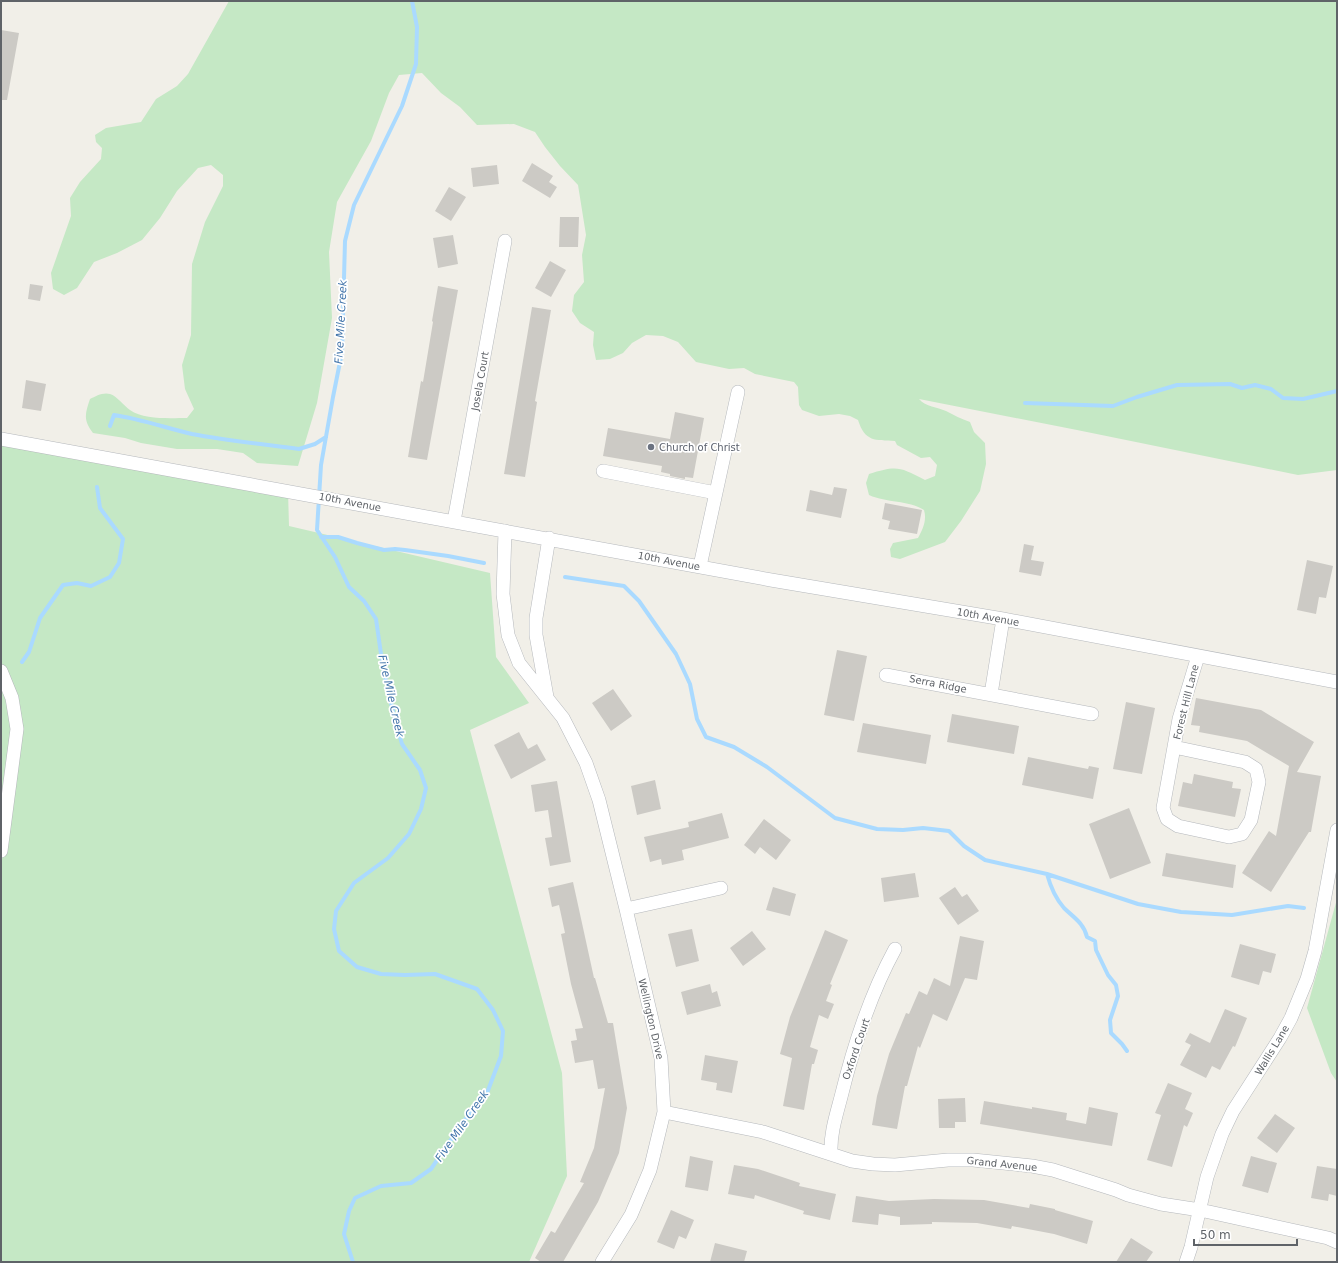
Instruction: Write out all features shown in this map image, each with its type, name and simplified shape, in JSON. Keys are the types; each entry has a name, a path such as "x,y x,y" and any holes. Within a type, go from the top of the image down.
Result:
{"street":[{"name":"Josela Court","path":"454,522 505,241"},
{"path":"700,566 738,392"},
{"name":"10th Avenue","path":"1,439 454,522 1003,619 1337,682"},
{"path":"602,471 716,493"},
{"name":"Wellington Drive","path":"505,531 503,594 508,634 519,663 563,718 586,763 599,800 662,1058 664,1112 650,1170 631,1215 608,1260"},
{"name":"Wellington Drive","path":"548,699 536,635 536,618 549,538"},
{"path":"991,694 1003,619"},
{"name":"Forest Hill Lane","path":"1174,747 1245,762 1256,769 1259,782 1251,820 1242,834 1229,837 1178,826 1167,819 1163,808 1179,719 1198,656"},
{"path":"1,671 12,698 17,729 1,851"},
{"name":"Serra Ridge","path":"886,675 1092,714"},
{"name":"Wallis Lane","path":"1186,1262 1191,1247 1207,1177 1222,1134 1233,1111 1280,1038 1291,1018 1307,979 1315,951 1337,830"},
{"path":"626,909 721,888"},
{"name":"Oxford Court","path":"830,1154 831,1135 850,1060 884,969 895,949"},
{"name":"Grand Avenue","path":"664,1112 763,1132 852,1161 895,1165 948,1160 973,1160 1032,1166 1053,1170 1128,1195 1161,1204 1200,1210 1328,1238 1337,1242"}],"green space":[{"path":"229,1 1337,1 1337,470 1298,475 919,399 928,405 970,422 974,432 985,443 986,464 980,491 961,521 945,542 900,559 891,557 890,549 893,543 918,538 924,524 924,510 904,503 876,498 869,495 866,483 869,474 886,469 898,469 910,472 925,480 935,476 937,465 930,457 921,458 897,445 895,441 876,440 868,436 864,432 858,420 850,416 839,414 819,416 802,410 799,405 798,387 794,382 755,374 744,368 729,369 696,362 678,342 663,336 646,335 632,343 623,353 610,359 596,360 593,345 594,332 580,323 572,311 574,295 584,282 582,255 586,235 578,185 560,166 535,132 514,124 477,125 460,107 441,93 422,73 399,75 389,93 371,141 337,202 329,252 332,318 317,403 298,466 257,463 243,453 217,449 177,449 93,433 86,420 87,409 90,399 102,394 113,395 130,410 150,417 187,418 194,409 185,389 182,365 191,335 192,264 205,222 223,186 223,175 211,165 198,168 177,191 160,218 142,240 117,253 94,262 77,288 64,295 53,289 51,273 71,216 70,198 80,182 101,159 102,148 96,142 95,135 106,128 141,122 156,99 177,86 188,74"},
{"path":"1,439 288,491 289,526 490,573 496,657 529,703 470,730 562,1073 567,1176 529,1262 1,1262"},
{"path":"1337,899 1337,1082 1331,1073 1307,1008"}],"building":[{"path":"1,30 19,33 7,100 1,100"},
{"path":"532,163 553,176 549,182 557,187 550,198 522,181"},
{"path":"497,165 499,184 473,187 471,168"},
{"path":"449,187 466,197 451,221 435,211"},
{"path":"560,217 579,217 578,247 559,247"},
{"path":"453,235 458,264 438,268 433,238"},
{"path":"550,261 566,270 551,297 535,288"},
{"path":"30,284 43,286 40,301 28,299"},
{"path":"438,286 458,290 427,460 408,457 421,381 423,382"},
{"path":"532,307 551,310 535,401 537,402 525,477 504,474"},
{"path":"26,380 46,384 41,411 22,408"},
{"name":"Church of Christ","path":"675,412 704,418 693,478 685,477 685,479 670,476 670,474 661,472 662,466 603,456 608,428 670,439"},
{"path":"834,487 847,489 841,518 806,511 810,490 832,495"},
{"path":"885,503 922,510 917,534 888,529 890,521 882,519"},
{"path":"1024,544 1034,546 1031,560 1044,562 1041,576 1019,572"},
{"path":"1307,560 1333,566 1326,598 1319,597 1316,614 1297,610"},
{"path":"837,650 867,656 854,721 824,715"},
{"path":"613,689 632,716 611,731 592,703"},
{"path":"1196,698 1261,710 1314,742 1297,772 1321,776 1311,832 1309,832 1271,892 1242,873 1269,831 1276,836 1289,766 1247,741 1199,732 1200,726 1191,725"},
{"path":"1126,702 1155,708 1142,774 1113,769"},
{"path":"952,714 1019,726 1014,754 947,742"},
{"path":"863,723 931,735 926,764 857,752"},
{"path":"519,732 528,749 537,744 546,760 511,779 494,745"},
{"path":"1028,757 1088,769 1089,766 1099,768 1093,799 1022,785"},
{"path":"1194,774 1233,782 1232,788 1241,789 1235,817 1178,806 1183,782 1192,784"},
{"path":"655,780 661,809 637,815 631,786"},
{"path":"557,781 571,862 550,866 545,838 552,837 548,810 535,812 531,785"},
{"path":"1129,808 1151,863 1110,879 1089,824"},
{"path":"722,813 729,838 682,850 684,860 662,865 661,859 650,862 644,837 689,827 688,822"},
{"path":"764,819 791,840 776,860 760,847 755,854 744,845"},
{"path":"1166,853 1236,865 1233,888 1162,876"},
{"path":"915,873 919,897 884,902 881,878"},
{"path":"573,882 594,978 608,1023 613,1023 627,1108 619,1153 598,1202 563,1262 541,1262 535,1258 551,1231 555,1233 584,1183 580,1182 594,1148 605,1088 598,1089 593,1060 575,1063 571,1041 577,1040 575,1029 583,1028 571,984 561,934 565,933 559,905 552,907 548,888"},
{"path":"773,887 796,894 790,916 766,910"},
{"path":"955,887 962,897 967,894 979,911 958,925 939,898"},
{"path":"692,929 699,961 676,967 668,934"},
{"path":"825,930 848,940 830,984 832,985 826,1001 834,1004 828,1019 819,1015 810,1047 818,1050 814,1064 812,1064 804,1110 783,1106 792,1058 780,1054 790,1017"},
{"path":"752,931 766,949 743,966 730,948"},
{"path":"960,936 984,941 977,980 965,978 947,1021 933,1014 920,1048 918,1046 907,1086 905,1086 897,1129 872,1125 877,1096 889,1054 906,1013 909,1014 919,991 927,995 934,978 950,986"},
{"path":"1240,944 1276,954 1271,973 1263,971 1259,985 1231,977"},
{"path":"710,984 712,993 717,991 721,1006 687,1015 681,992"},
{"path":"1225,1009 1247,1018 1235,1047 1233,1046 1220,1070 1212,1066 1206,1078 1180,1065 1191,1045 1185,1042 1190,1033 1210,1043"},
{"path":"705,1055 738,1061 732,1093 716,1090 717,1083 701,1080"},
{"path":"1168,1083 1192,1093 1185,1109 1193,1113 1187,1127 1184,1125 1172,1167 1147,1160 1161,1115 1155,1113"},
{"path":"965,1098 966,1122 955,1122 955,1128 939,1128 938,1099"},
{"path":"984,1101 1067,1113 1066,1120 1086,1124 1089,1107 1118,1113 1112,1146 980,1124"},
{"path":"1275,1114 1295,1128 1277,1153 1257,1138"},
{"path":"690,1156 713,1161 708,1191 685,1187"},
{"path":"1251,1156 1277,1163 1268,1193 1242,1186"},
{"path":"734,1165 758,1169 800,1183 799,1186 836,1194 830,1220 803,1214 804,1211 755,1195 754,1199 728,1194"},
{"path":"1317,1166 1337,1169 1337,1196 1329,1194 1328,1201 1311,1198"},
{"path":"856,1196 889,1201 934,1199 984,1200 1029,1208 1030,1204 1055,1209 1093,1221 1087,1244 1054,1234 1012,1226 1011,1229 977,1223 932,1222 932,1224 900,1225 900,1217 879,1214 878,1225 852,1222"},
{"path":"671,1210 694,1220 686,1239 679,1236 674,1249 657,1242"},
{"path":"1131,1238 1153,1252 1146,1262 1116,1262"},
{"path":"715,1243 747,1251 744,1262 710,1262"}],"waterway":[{"name":"Five Mile Creek","path":"353,1262 344,1234 349,1211 355,1198 381,1186 411,1183 431,1169 463,1122 487,1093 501,1056 503,1031 493,1010 477,989 435,974 381,974 357,967 339,951 334,929 336,911 354,883 388,858 409,834 421,809 426,788 420,770 402,744 383,668 376,619 364,601 349,587 335,557 317,530 321,465 342,352 345,241 354,205 402,106 416,64 417,27 412,1"},
{"path":"1025,403 1113,406 1177,385 1230,384 1242,388 1255,385 1271,389 1283,398 1303,399 1337,391"},
{"path":"110,426 114,415 144,421 192,434 232,441 299,449 315,444 326,437"},
{"path":"22,662 29,652 40,618 63,585 77,583 91,586 110,577 119,563 123,539 100,508 97,487"},
{"path":"321,537 338,537 384,550 405,550 484,563"},
{"path":"565,577 624,586 639,601 676,654 690,684 697,719 706,737 734,747 767,767 835,818 877,829 903,830 923,828 949,831 964,846 985,860 1047,874 1138,904 1181,912 1232,915 1288,906 1304,908"},
{"path":"1047,874 1058,900 1064,908 1081,924 1087,937 1095,941 1096,950 1108,975 1116,985 1118,996 1110,1020 1111,1033 1127,1051"}],"place":[{"name":"Church of Christ","path":"651,447"}]}
